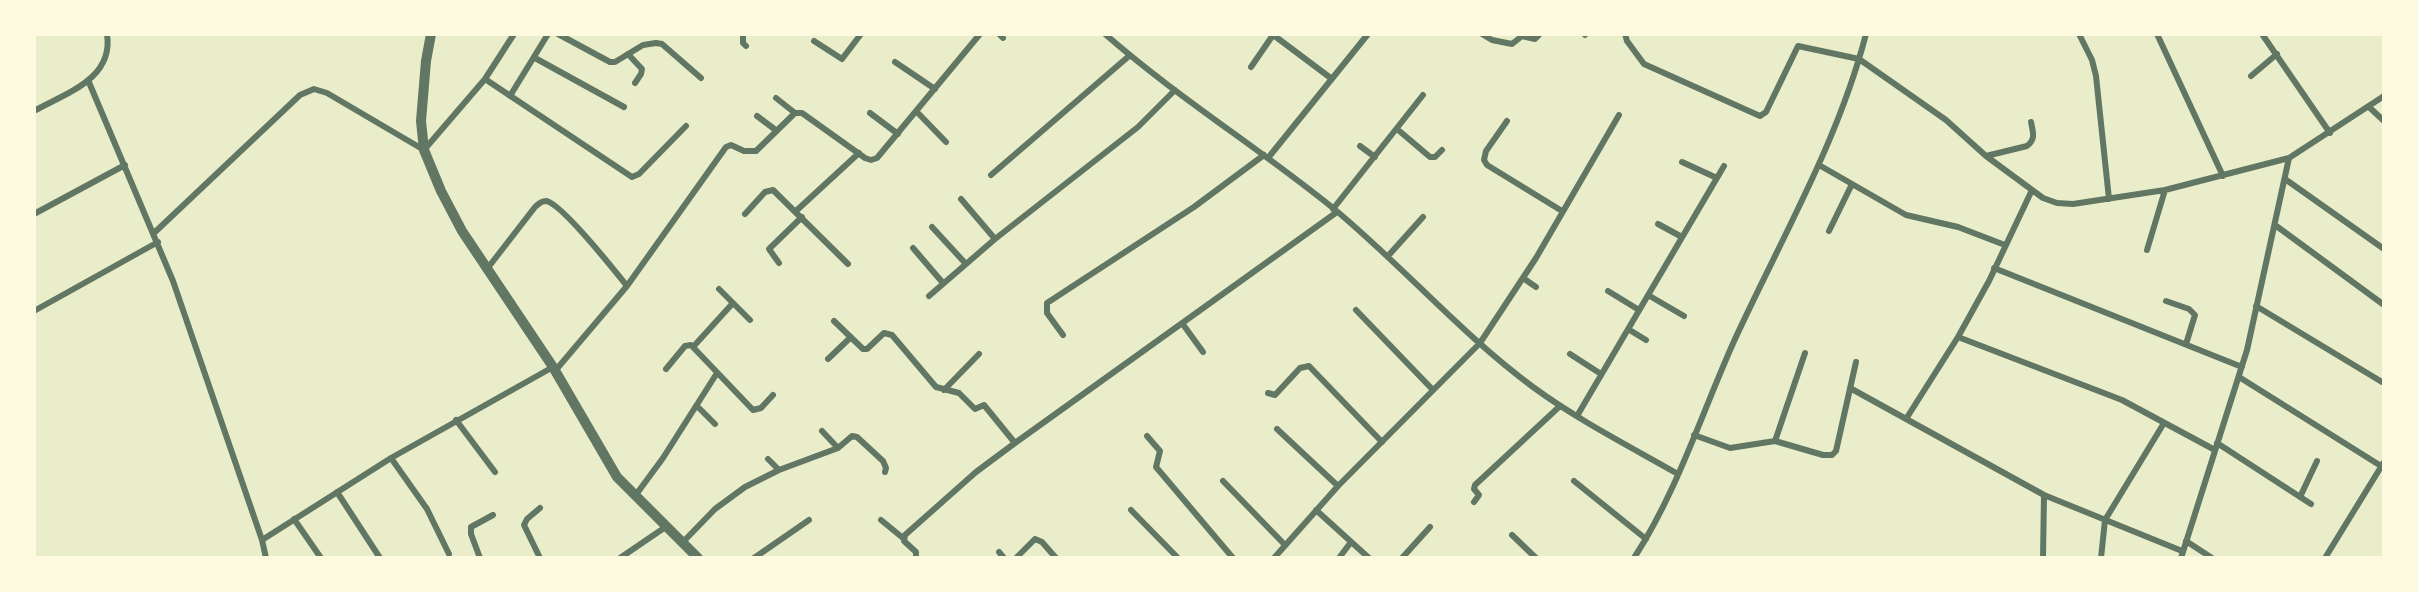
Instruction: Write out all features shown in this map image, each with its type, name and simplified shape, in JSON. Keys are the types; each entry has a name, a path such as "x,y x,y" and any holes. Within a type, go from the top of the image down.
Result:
{"street":[{"path":"34,111 100,71 106,60 107,34"},
{"path":"431,34 426,61 421,121 424,150 441,192 462,231 554,369 617,477 698,558"},
{"path":"424,150 485,79 514,34"},
{"path":"510,96 548,34"},
{"path":"558,34 610,62 615,62 649,43 662,44 701,78"},
{"path":"743,34 743,43 746,46"},
{"path":"814,41 842,59 861,34"},
{"path":"262,540 391,458 456,420 554,369 627,286 726,147 731,145 750,152 756,151 795,113 802,112 859,153 871,160 877,158 980,34"},
{"path":"1105,34 1129,56 1335,210 1388,256 1480,343 1532,387 1576,416 1678,474"},
{"path":"1063,335 1047,313 1047,303 1266,157 1368,34"},
{"path":"1482,34 1512,44 1522,36 1535,39 1540,34"},
{"path":"1625,34 1627,41 1644,64 1760,116 1766,112 1798,46 1859,59 1946,120 1986,156 2032,190 2043,198 2057,203 2073,204 2164,190 2289,158 2384,96"},
{"path":"1634,558 1663,507 1734,341 1819,165 1859,59 1866,34"},
{"path":"2079,34 2092,60 2096,75 2109,199"},
{"path":"2157,34 2223,176"},
{"path":"2262,34 2330,133"},
{"path":"1251,67 1272,35 1332,79"},
{"path":"628,54 642,69 636,83"},
{"path":"2251,76 2277,54"},
{"path":"991,175 1129,56"},
{"path":"535,58 624,107"},
{"path":"896,62 935,89"},
{"path":"485,79 632,177 639,174 686,126"},
{"path":"88,80 158,242 262,540 266,558"},
{"path":"154,233 300,95 314,89 327,93 424,150"},
{"path":"929,296 995,239 1138,127 1175,90"},
{"path":"903,538 938,504 1015,443 1335,210 1423,95"},
{"path":"776,98 795,113"},
{"path":"2369,107 2384,121"},
{"path":"917,112 946,142"},
{"path":"870,113 898,134"},
{"path":"1274,558 1338,486 1480,343 1523,278 1619,115"},
{"path":"757,116 777,130"},
{"path":"1507,121 1486,151 1484,160 1486,165 1562,211"},
{"path":"1986,156 2027,146 2032,142 2034,136 2031,122"},
{"path":"1396,129 1430,156 1435,157 1442,150"},
{"path":"1360,146 1375,157"},
{"path":"796,211 859,153"},
{"path":"1850,388 2044,495 2182,554 2242,367 2289,158"},
{"path":"1682,162 1717,178"},
{"path":"34,214 125,165"},
{"path":"1819,165 1906,215 1958,227 2006,245"},
{"path":"1576,416 1724,166"},
{"path":"2285,179 2384,249"},
{"path":"1829,231 1852,184"},
{"path":"745,214 769,190 777,192 848,264"},
{"path":"1906,419 1958,337 2032,190"},
{"path":"2147,250 2164,190"},
{"path":"961,199 995,239"},
{"path":"487,269 535,207 546,201 552,203 578,229 627,286"},
{"path":"779,263 769,253 769,249 802,217"},
{"path":"1388,256 1424,218"},
{"path":"1658,224 1682,237"},
{"path":"2275,225 2384,305"},
{"path":"932,227 966,264"},
{"path":"34,311 158,242"},
{"path":"913,248 943,284"},
{"path":"1994,268 2242,367"},
{"path":"1523,278 1536,287"},
{"path":"719,289 750,320"},
{"path":"1608,291 1639,310"},
{"path":"1648,295 1684,316"},
{"path":"2166,301 2189,309 2195,315 2186,344"},
{"path":"693,347 733,303"},
{"path":"2256,306 2382,382"},
{"path":"1356,310 1433,390"},
{"path":"834,321 863,349 867,349 884,333 892,335 936,387 960,393 975,409 984,405 1015,443"},
{"path":"1182,323 1203,352"},
{"path":"1628,329 1646,340"},
{"path":"828,359 851,337"},
{"path":"1958,337 2122,400 2215,450"},
{"path":"666,369 685,346 693,347 753,410 761,408 773,395"},
{"path":"1775,441 1805,353"},
{"path":"944,390 979,354"},
{"path":"1570,354 1601,374"},
{"path":"1694,435 1730,448 1775,441 1823,455 1833,454 1836,451 1856,362"},
{"path":"1268,393 1275,395 1300,368 1309,366 1382,442"},
{"path":"635,496 717,373"},
{"path":"2239,377 2382,464 2325,558"},
{"path":"697,406 716,424"},
{"path":"1474,502 1479,495 1474,489 1475,485 1560,406"},
{"path":"456,420 495,472"},
{"path":"2101,558 2105,520 2164,423"},
{"path":"1276,429 1338,486"},
{"path":"822,431 838,448"},
{"path":"683,542 730,497 779,470 838,448 852,436 857,437 885,464 885,472"},
{"path":"1147,436 1160,452 1156,467 1233,558"},
{"path":"2217,442 2311,504"},
{"path":"391,458 427,509 449,555"},
{"path":"768,459 779,470"},
{"path":"2300,496 2316,461"},
{"path":"1223,481 1285,545"},
{"path":"1574,481 1646,539"},
{"path":"337,492 380,558"},
{"path":"2043,558 2044,495"},
{"path":"540,508 527,519 524,525 540,558"},
{"path":"1131,510 1178,558"},
{"path":"1316,510 1368,558"},
{"path":"480,558 471,534 471,527 493,515"},
{"path":"294,519 321,558"},
{"path":"754,558 809,520"},
{"path":"881,520 916,552 916,558"},
{"path":"620,558 667,526"},
{"path":"1402,558 1430,527"},
{"path":"1512,535 1536,558"},
{"path":"1016,558 1035,539 1042,542 1056,558"},
{"path":"2186,541 2212,558"},
{"path":"1339,558 1351,542"}]}
